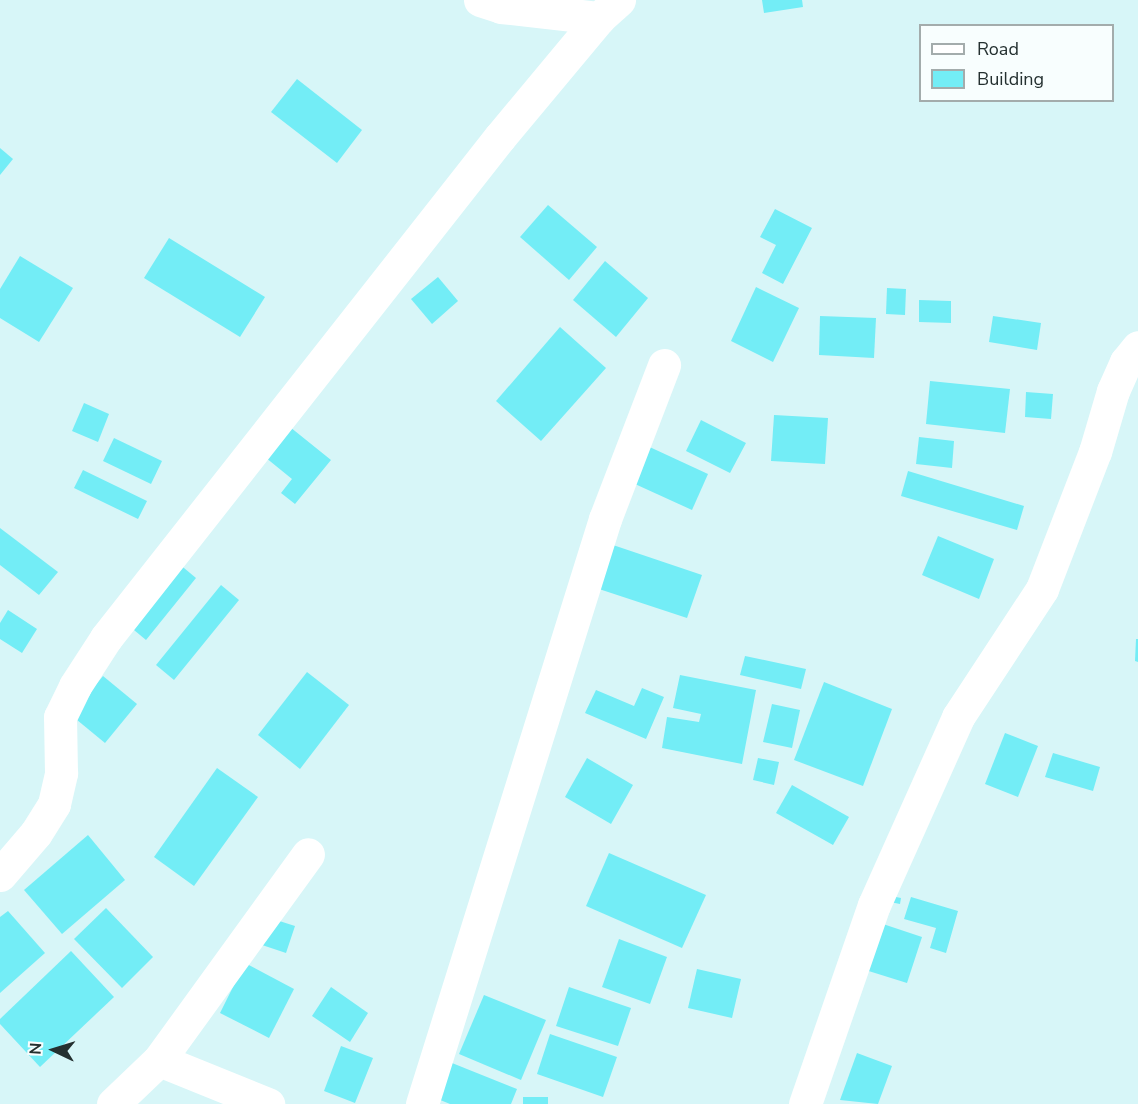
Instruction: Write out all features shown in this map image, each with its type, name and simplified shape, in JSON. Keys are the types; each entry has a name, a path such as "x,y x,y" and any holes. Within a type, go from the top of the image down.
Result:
{"street":[{"path":"480,0 501,7 609,9"},
{"path":"0,875 36,833 54,804 61,773 60,717 75,686 106,638 500,137 609,9"},
{"path":"805,1104 874,905 958,717 1042,588 1095,452 1113,391 1126,362 1138,347"},
{"path":"422,1104 605,519 664,365"},
{"path":"113,1104 159,1060 308,854"},
{"path":"159,1060 268,1104"}],"building":[{"path":"762,0 802,0 803,7 764,13"},
{"path":"297,79 362,130 337,163 271,112"},
{"path":"0,148 13,159 0,175"},
{"path":"548,205 597,247 569,280 520,237"},
{"path":"775,209 812,228 783,284 762,273 776,245 760,237"},
{"path":"169,238 265,297 240,337 144,278"},
{"path":"20,256 73,288 39,342 0,318 0,289"},
{"path":"605,261 648,298 616,337 573,300"},
{"path":"438,277 458,301 432,324 411,299"},
{"path":"756,287 799,308 773,362 731,341"},
{"path":"887,288 906,289 905,315 886,314"},
{"path":"919,300 951,301 951,323 919,322"},
{"path":"820,316 876,318 874,358 819,355"},
{"path":"993,316 1041,323 1037,350 989,342"},
{"path":"560,327 606,368 541,441 496,401"},
{"path":"930,381 1010,389 1005,433 926,424"},
{"path":"1026,392 1053,394 1051,419 1025,417"},
{"path":"84,403 109,414 98,442 72,431"},
{"path":"774,415 828,418 825,464 771,461"},
{"path":"701,420 746,443 730,473 686,451"},
{"path":"285,423 331,460 295,504 281,493 292,479 260,453"},
{"path":"919,437 954,441 952,468 916,464"},
{"path":"114,438 162,461 151,484 103,461"},
{"path":"641,443 708,474 692,510 624,479"},
{"path":"83,470 147,501 138,519 74,488"},
{"path":"908,471 1024,506 1017,530 901,496"},
{"path":"0,528 58,572 39,595 0,565"},
{"path":"938,536 994,559 979,599 922,575"},
{"path":"613,545 702,575 687,618 599,589"},
{"path":"178,563 196,578 146,640 128,625"},
{"path":"221,585 239,600 174,680 156,665"},
{"path":"8,610 37,629 22,653 0,639 0,623"},
{"path":"1136,639 1138,639 1138,662 1135,661"},
{"path":"745,656 806,669 801,689 740,675"},
{"path":"307,672 349,705 300,769 258,735"},
{"path":"680,675 756,690 742,764 662,748 667,717 699,722 701,714 673,708"},
{"path":"103,676 137,704 105,743 71,715"},
{"path":"824,682 892,709 863,786 794,760"},
{"path":"642,688 664,697 646,739 585,713 596,690 634,706"},
{"path":"772,704 800,710 792,748 763,742"},
{"path":"1005,733 1038,746 1018,797 985,784"},
{"path":"1053,753 1100,767 1093,791 1045,777"},
{"path":"587,758 633,785 611,824 565,797"},
{"path":"758,758 779,762 774,785 753,780"},
{"path":"217,768 258,797 194,886 154,857"},
{"path":"792,785 849,817 833,845 776,813"},
{"path":"88,835 125,880 62,934 24,890"},
{"path":"609,853 706,895 682,948 586,906"},
{"path":"886,895 901,898 900,904 885,901"},
{"path":"911,897 958,911 946,953 930,948 936,928 904,919"},
{"path":"106,908 153,957 122,988 74,939"},
{"path":"8,911 45,953 0,993 0,917"},
{"path":"270,918 295,926 286,953 262,945"},
{"path":"874,921 922,937 907,983 859,968"},
{"path":"619,939 667,957 650,1004 602,987"},
{"path":"71,951 114,997 40,1067 0,1024 0,1019"},
{"path":"245,963 294,989 269,1038 220,1013"},
{"path":"697,969 741,979 732,1018 688,1008"},
{"path":"331,987 368,1013 350,1042 312,1016"},
{"path":"569,987 631,1008 618,1046 556,1026"},
{"path":"484,995 546,1020 521,1080 459,1054"},
{"path":"550,1034 617,1057 603,1097 537,1074"},
{"path":"341,1046 373,1058 355,1103 324,1091"},
{"path":"857,1053 892,1066 878,1104 840,1100"},
{"path":"447,1061 517,1089 511,1104 450,1104 433,1097"},
{"path":"523,1097 548,1097 548,1104 523,1104"}]}
